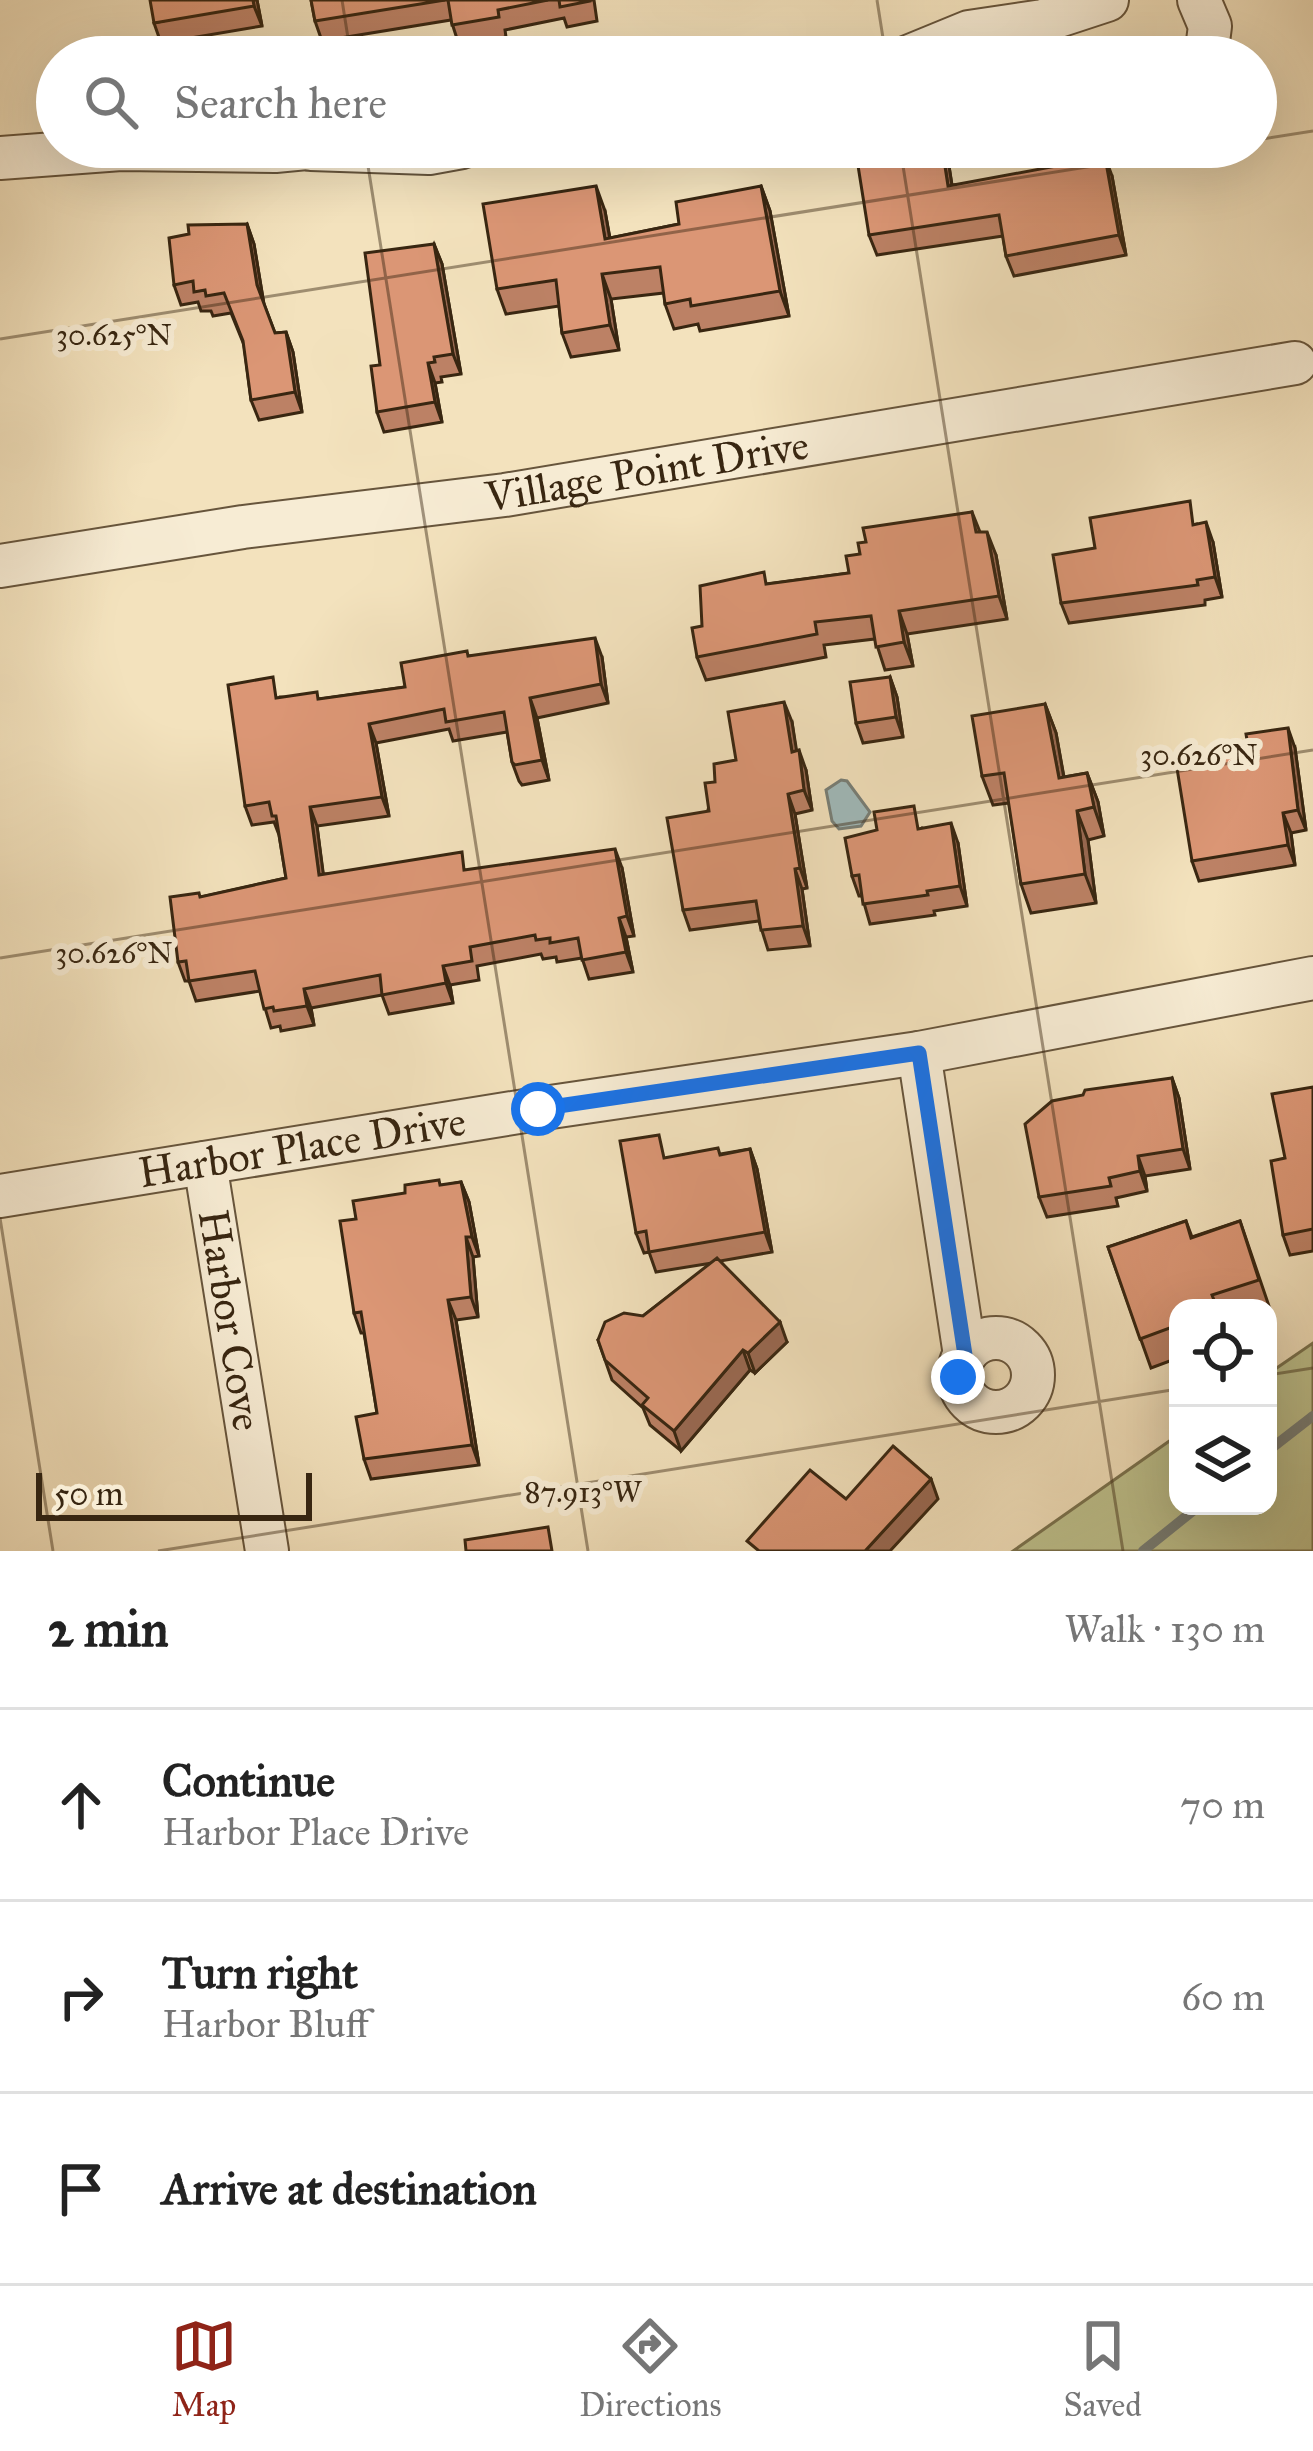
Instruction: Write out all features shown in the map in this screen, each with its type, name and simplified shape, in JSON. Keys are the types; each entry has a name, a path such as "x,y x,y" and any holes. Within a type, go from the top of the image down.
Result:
{"street":[{"path":"959,36 1043,21 1107,0"},
{"path":"1199,0 1210,26 1209,36"},
{"path":"0,158 36,155"},
{"name":"Village Point Drive","path":"0,566 243,527 505,495 1295,363"},
{"name":"Harbor Place Drive","path":"0,1196 919,1053 1313,978"},
{"path":"919,1053 965,1355"},
{"name":"Harbor Cove","path":"205,1162 267,1551"}],"green space":[{"path":"1313,1343 1313,1551 1013,1551 1169,1441 1169,1515 1277,1515 1277,1368"}],"water":[{"path":"847,781 870,812 861,826 839,829 832,821 826,790"}],"building":[{"path":"150,0 253,0 254,6 154,23"},
{"path":"311,0 445,0 315,21"},
{"path":"448,0 548,0 498,10 499,17 452,25"},
{"path":"559,0 590,0 590,1 560,7"},
{"path":"858,168 945,168 948,186 1045,168 1107,168 1119,235 1006,256 999,215 869,235"},
{"path":"596,186 605,239 679,224 676,202 761,186 780,291 691,306 690,299 665,304 660,267 602,274 610,325 562,333 556,280 497,289 483,204"},
{"path":"247,224 257,285 275,333 286,332 295,392 251,400 243,341 224,293 194,292 193,281 174,285 169,238 189,234 188,225"},
{"path":"434,244 453,354 434,357 435,362 428,363 435,402 377,412 371,366 380,365 365,253"},
{"path":"1190,501 1193,525 1206,522 1215,577 1197,580 1198,585 1061,603 1053,555 1095,548 1090,518"},
{"path":"972,512 976,532 987,532 999,596 899,611 904,642 876,647 871,616 815,622 817,634 697,657 692,628 702,626 700,586 764,572 766,584 849,573 846,556 860,554 858,543 866,542 863,528"},
{"path":"595,638 601,684 530,698 542,760 512,762 504,712 446,722 444,709 369,724 382,797 310,807 319,875 462,852 464,870 615,849 627,916 619,918 626,952 582,960 578,938 550,943 550,938 536,940 535,935 470,947 472,961 443,966 446,983 382,995 380,975 304,989 307,1006 274,1011 273,1007 264,1009 255,971 189,981 186,961 178,962 170,897 199,893 200,897 286,878 276,816 269,802 245,806 228,685 273,677 276,698 317,692 318,699 405,687 401,663"},
{"path":"890,677 896,717 856,723 850,682"},
{"path":"784,702 792,752 799,750 804,790 788,794 803,926 761,930 756,901 683,910 667,818 709,811 705,783 715,782 714,764 736,760 728,712"},
{"path":"1045,704 1059,778 1087,773 1094,807 1077,811 1085,874 1021,884 1004,773 982,776 972,716"},
{"path":"1288,728 1298,810 1283,813 1288,845 1192,861 1175,756 1248,746 1246,734"},
{"path":"914,806 918,829 951,823 960,886 863,904 859,875 852,876 845,838 877,830 874,812"},
{"path":"1172,1078 1183,1149 1138,1156 1140,1171 1109,1178 1111,1186 1039,1197 1025,1124 1052,1101 1083,1095 1085,1090"},
{"path":"1313,1087 1313,1229 1283,1235 1271,1161 1285,1158 1272,1094"},
{"path":"659,1135 664,1158 718,1148 720,1155 750,1149 765,1232 649,1252 646,1231 636,1233 620,1141"},
{"path":"439,1180 440,1185 461,1182 472,1237 466,1237 471,1297 448,1300 472,1445 364,1459 356,1417 377,1413 361,1312 354,1313 340,1221 356,1219 353,1201 405,1193 405,1185"},
{"path":"1186,1221 1191,1238 1240,1221 1259,1280 1212,1295 1214,1299 1169,1299 1169,1328 1140,1339 1108,1247"},
{"path":"717,1258 780,1322 748,1353 743,1350 674,1431 642,1405 648,1398 605,1360 598,1340 605,1322 624,1313 643,1316"},
{"path":"893,1446 931,1479 865,1551 759,1551 747,1541 810,1470 846,1499"},
{"path":"548,1527 552,1551 466,1551 465,1540"}],"waterway":[{"path":"1277,1444 1313,1416"},
{"path":"1143,1551 1188,1515"}],"route":[{"path":"538,1109 919,1053 965,1355 958,1377"}]}
